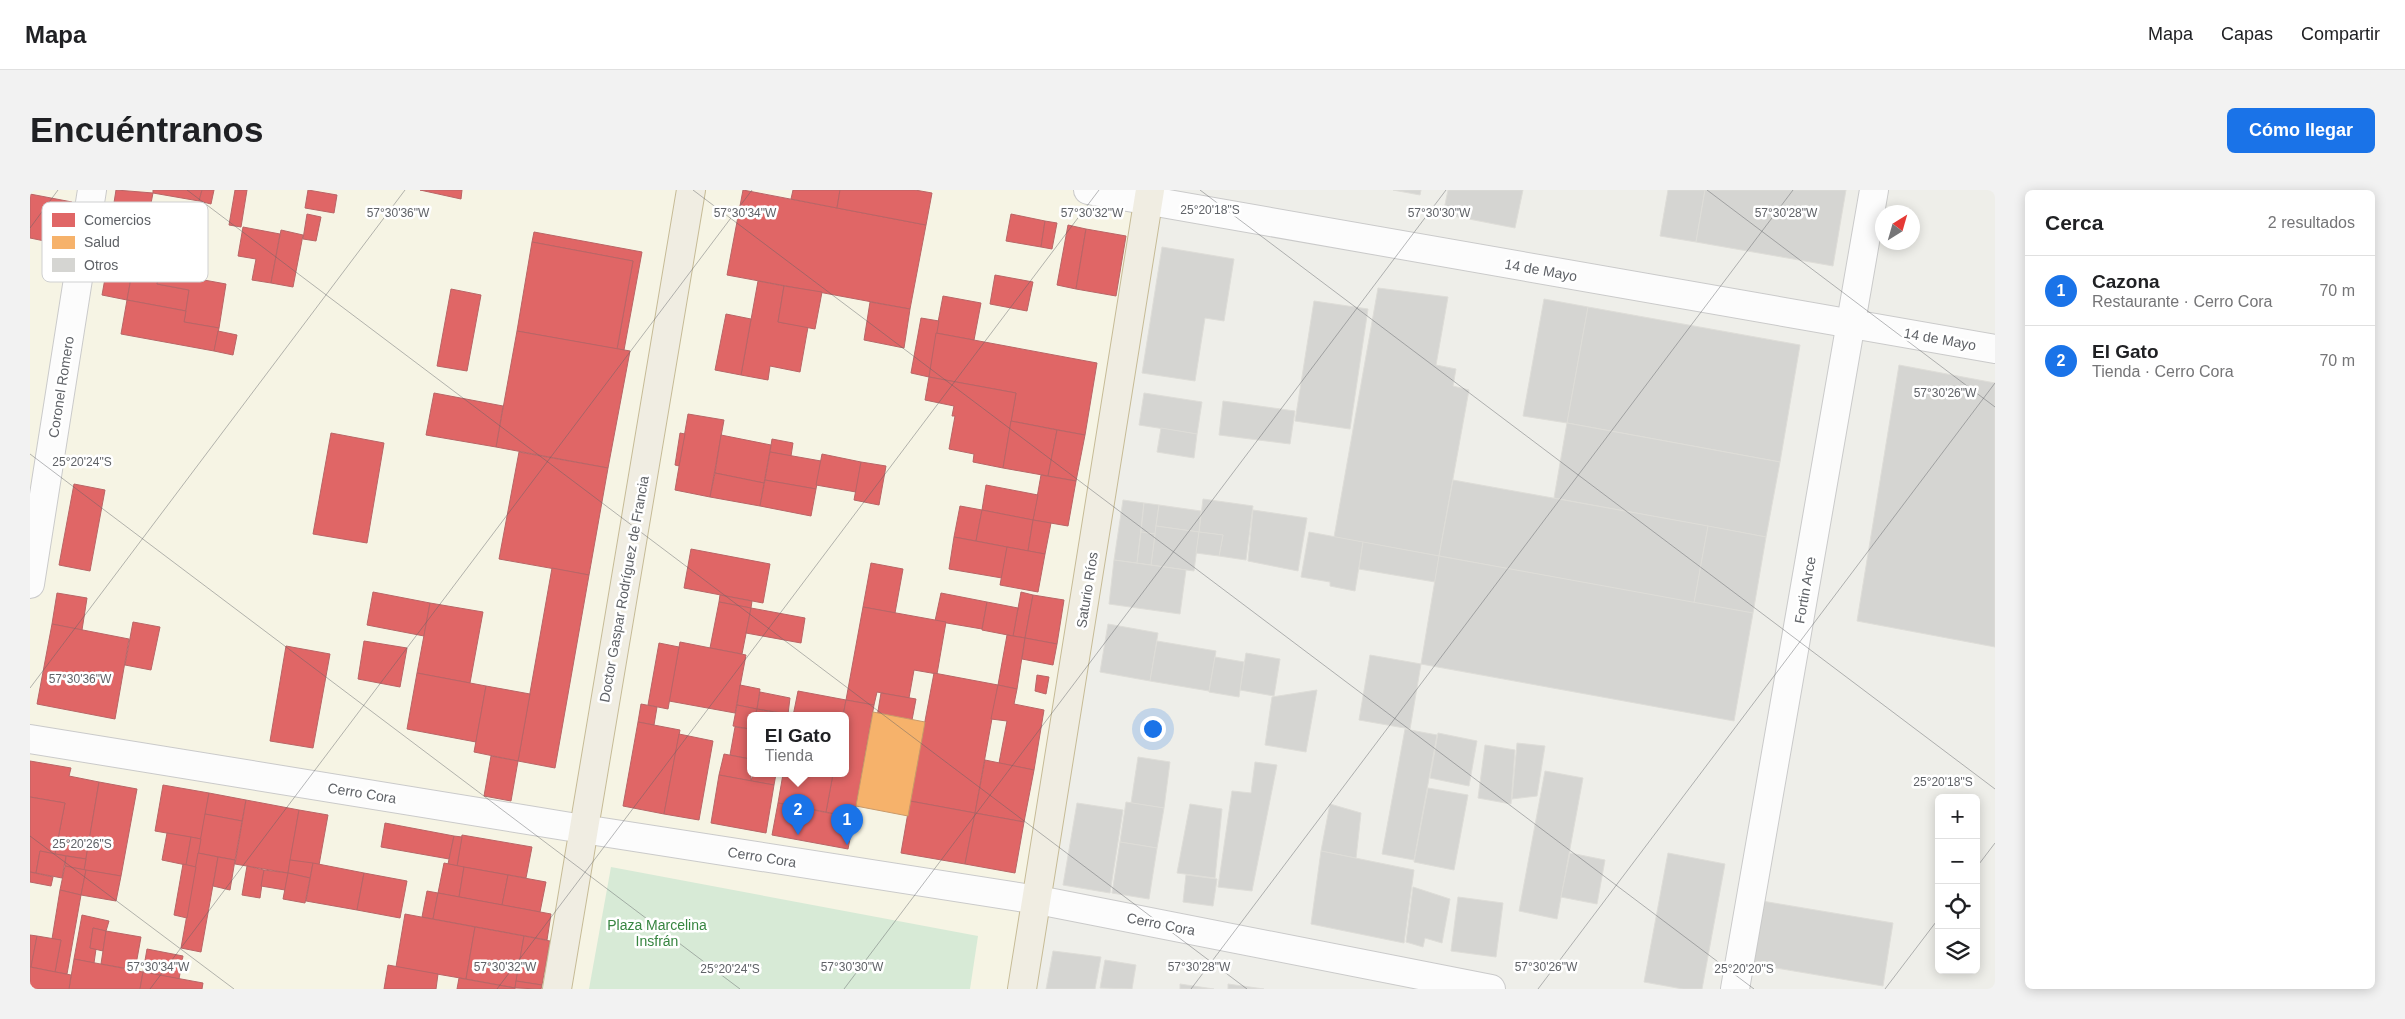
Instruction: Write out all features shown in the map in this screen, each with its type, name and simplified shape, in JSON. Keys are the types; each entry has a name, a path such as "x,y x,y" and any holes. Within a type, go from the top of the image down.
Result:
{"highway":[{"name":"Doctor Gaspar Rodríguez de Francia","path":"557,989 691,190"},
{"name":"Saturio Ríos","path":"1022,989 1038,900 1149,195"}],"street":[{"name":"14 de Mayo","path":"1088,190 1149,195 1995,349"},
{"name":"Fortin Arce","path":"1735,989 1874,190"},
{"name":"Coronel Romero","path":"30,584 78,282"},
{"name":"Cerro Cora","path":"30,739 583,829 1038,900 1491,989"}],"shaded area":[{"path":"30,190 1106,190 1151,198 1024,989 30,989"}],"green space":[{"name":"Plaza Marcelina Insfrán","path":"611,867 978,936 970,989 589,989"}],"building: Comercios":[{"path":"116,190 153,193 151,202 114,202"},
{"path":"153,190 202,190 199,201 153,193"},
{"path":"202,190 214,190 211,204 199,201"},
{"path":"235,190 247,190 241,227 229,225"},
{"path":"308,190 337,195 334,213 305,208"},
{"path":"420,190 462,190 461,199"},
{"path":"743,190 926,225 910,309 727,275"},
{"path":"793,190 840,190 837,208 791,199"},
{"path":"840,190 915,190 932,193 926,225 837,208"},
{"path":"30,194 72,202 42,202 42,240 30,238"},
{"path":"307,214 321,217 316,241 303,239"},
{"path":"1011,214 1045,221 1041,247 1006,241"},
{"path":"1045,221 1057,223 1052,249 1041,247"},
{"path":"1068,225 1086,229 1076,289 1057,285"},
{"path":"243,227 280,234 271,283 252,280 256,259 238,256"},
{"path":"1086,229 1126,236 1116,296 1076,289"},
{"path":"281,230 303,235 293,287 271,283"},
{"path":"534,232 642,252 624,350 617,349 633,261 532,242"},
{"path":"532,242 633,261 617,349 517,331"},
{"path":"995,275 1033,282 1027,311 990,304"},
{"path":"208,281 226,284 219,328 184,322 189,290 157,284 158,282"},
{"path":"758,281 784,286 778,322 808,327 800,372 770,366 768,380 741,375"},
{"path":"104,282 130,282 127,300 102,295"},
{"path":"130,282 158,282 157,284 189,290 186,311 127,300"},
{"path":"784,286 822,292 815,329 778,322"},
{"path":"451,289 481,295 467,371 437,366"},
{"path":"943,296 981,303 974,340 936,333"},
{"path":"127,300 186,311 184,322 219,328 214,351 121,334"},
{"path":"870,302 910,309 904,348 864,340"},
{"path":"726,314 751,319 741,375 715,370"},
{"path":"921,318 939,321 929,377 911,373"},
{"path":"218,331 237,335 233,355 214,351"},
{"path":"517,331 630,351 608,468 496,447"},
{"path":"936,333 1097,363 1085,435 1011,421 1016,393 929,377"},
{"path":"929,377 1016,393 1003,468 973,462 974,454 949,449 955,416 952,416 954,406 925,400"},
{"path":"434,393 503,406 496,447 426,435"},
{"path":"688,414 724,420 710,497 675,490"},
{"path":"1011,421 1057,430 1048,476 1003,468"},
{"path":"1057,430 1085,435 1076,481 1048,476"},
{"path":"331,433 384,443 367,543 313,534"},
{"path":"680,433 685,434 679,466 675,465"},
{"path":"721,435 771,445 764,483 715,473"},
{"path":"772,439 793,443 791,456 770,452"},
{"path":"519,452 608,468 589,575 499,559"},
{"path":"770,452 821,461 816,489 765,480"},
{"path":"822,454 861,462 856,492 816,485"},
{"path":"861,462 886,466 879,505 854,500"},
{"path":"715,473 764,483 760,506 710,497"},
{"path":"1041,475 1076,481 1068,526 1033,520"},
{"path":"765,480 816,489 811,516 760,506"},
{"path":"74,484 105,490 90,571 59,565"},
{"path":"986,485 1038,495 1033,520 982,510"},
{"path":"960,506 982,510 976,541 954,537"},
{"path":"982,510 1033,520 1028,551 976,541"},
{"path":"1033,520 1051,523 1045,554 1028,551"},
{"path":"954,537 1007,547 1002,578 949,569"},
{"path":"1007,547 1045,554 1038,592 1000,585"},
{"path":"691,549 770,564 763,603 684,588"},
{"path":"871,563 903,569 895,613 863,607"},
{"path":"552,568 589,575 555,768 518,761"},
{"path":"373,592 430,603 424,636 367,625"},
{"path":"1021,592 1033,595 1025,638 1013,636"},
{"path":"57,593 87,598 82,630 52,624"},
{"path":"941,593 987,602 982,629 935,621"},
{"path":"720,595 752,601 751,608 719,602"},
{"path":"1033,595 1064,600 1057,644 1025,638"},
{"path":"719,602 751,608 742,654 710,648"},
{"path":"987,602 1018,608 1013,636 982,630"},
{"path":"430,603 483,612 470,683 417,673"},
{"path":"863,607 946,622 937,674 914,670 909,698 877,692 874,705 846,700"},
{"path":"751,608 805,618 801,643 746,633"},
{"path":"133,622 160,627 151,670 125,665"},
{"path":"52,624 129,639 115,719 37,704"},
{"path":"1007,635 1025,638 1017,689 998,685"},
{"path":"1025,638 1057,644 1053,665 1022,659"},
{"path":"364,641 407,648 400,687 358,679"},
{"path":"680,642 746,655 735,713 669,701"},
{"path":"659,643 679,647 668,709 648,705"},
{"path":"286,646 330,654 313,748 270,741"},
{"path":"417,673 486,686 476,742 407,729"},
{"path":"934,673 998,685 975,813 910,801"},
{"path":"1037,675 1049,677 1046,694 1035,691"},
{"path":"740,685 760,689 757,709 737,705"},
{"path":"998,685 1017,689 1014,704 1044,710 1034,770 999,763 1007,721 991,719"},
{"path":"486,686 530,694 518,761 474,752"},
{"path":"798,691 846,700 844,712 794,712"},
{"path":"760,692 790,698 788,712 757,709"},
{"path":"881,693 916,699 909,736 875,729"},
{"path":"846,700 874,705 854,818 826,812 832,777 849,777 849,712 844,712"},
{"path":"641,704 657,707 654,725 638,722"},
{"path":"737,705 757,709 756,712 747,712 747,728 733,726"},
{"path":"757,709 774,712 756,712"},
{"path":"638,722 680,730 664,814 623,806"},
{"path":"735,727 747,729 747,758 730,755"},
{"path":"679,734 713,741 699,820 664,814"},
{"path":"724,754 747,758 747,777 751,777 751,781 719,775"},
{"path":"491,756 518,761 511,801 484,796"},
{"path":"985,760 1034,770 1024,822 975,813"},
{"path":"30,761 71,768 69,776 99,782 86,859 55,854 65,803 30,797"},
{"path":"719,775 774,785 766,833 711,823"},
{"path":"752,777 775,777 774,785 751,781"},
{"path":"782,777 832,777 826,812 778,803"},
{"path":"99,782 137,789 121,876 84,870"},
{"path":"163,785 209,793 201,839 155,831"},
{"path":"209,793 246,800 242,821 205,814"},
{"path":"30,797 65,803 55,854 40,851 36,873 30,872"},
{"path":"246,800 299,810 288,873 235,864"},
{"path":"910,801 975,813 965,864 901,853"},
{"path":"778,803 854,818 848,849 772,835"},
{"path":"299,810 328,815 319,865 290,860"},
{"path":"975,813 1024,822 1015,873 965,864"},
{"path":"205,814 242,821 235,860 198,853"},
{"path":"385,823 454,836 449,859 381,847"},
{"path":"167,833 191,837 186,865 162,860"},
{"path":"462,835 532,847 526,878 457,866"},
{"path":"454,836 462,837 457,866 448,864"},
{"path":"191,837 201,839 196,867 186,865"},
{"path":"40,851 66,856 62,878 36,873"},
{"path":"198,853 218,857 201,952 181,948"},
{"path":"66,856 86,859 84,870 65,866"},
{"path":"218,857 235,860 230,890 213,886"},
{"path":"290,860 313,863 310,878 288,873"},
{"path":"313,863 364,873 357,910 306,901"},
{"path":"444,863 464,867 459,897 438,893"},
{"path":"183,864 196,867 187,918 174,915"},
{"path":"65,866 86,870 81,895 60,890"},
{"path":"247,866 264,870 260,898 242,895"},
{"path":"464,867 508,875 502,905 459,897"},
{"path":"86,870 121,876 116,901 81,895"},
{"path":"264,870 288,873 285,890 261,886"},
{"path":"30,872 53,877 51,886 30,882"},
{"path":"288,873 310,878 305,903 283,899"},
{"path":"364,873 407,881 400,918 357,910"},
{"path":"508,875 546,882 540,912 502,905"},
{"path":"60,890 81,895 67,974 55,972 61,940 52,939"},
{"path":"427,891 438,893 433,919 422,917"},
{"path":"438,893 551,914 547,940 433,919"},
{"path":"405,914 475,927 466,979 396,967"},
{"path":"82,915 109,921 106,931 93,928 90,948 96,949 94,963 74,959"},
{"path":"475,927 524,936 515,988 466,979"},
{"path":"93,928 106,931 103,951 90,948"},
{"path":"106,931 141,937 135,970 101,964"},
{"path":"30,935 37,936 31,967 30,967"},
{"path":"37,936 61,940 55,972 31,967"},
{"path":"524,936 550,941 542,985 516,981"},
{"path":"147,949 183,956 179,979 143,972"},
{"path":"74,959 143,972 140,989 69,989"},
{"path":"388,965 438,974 436,989 384,989"},
{"path":"30,967 71,975 69,989 30,989"},
{"path":"143,972 203,983 202,989 140,989"},
{"path":"459,978 515,988 515,989 457,989"},
{"path":"516,981 542,985 541,989 515,988"}],"building: Salud":[{"path":"873,712 925,722 908,816 856,806"}],"building: Otros":[{"path":"1393,190 1421,190 1420,195"},
{"path":"1448,190 1523,190 1515,228 1443,214"},
{"path":"1668,190 1705,190 1696,242 1660,236"},
{"path":"1705,190 1846,190 1833,266 1696,242"},
{"path":"1162,247 1234,259 1224,321 1205,318 1195,381 1142,373"},
{"path":"1378,288 1448,297 1436,365 1456,369 1453,386 1469,390 1439,556 1334,537"},
{"path":"1544,299 1588,307 1567,423 1523,416"},
{"path":"1314,301 1368,309 1350,429 1295,421"},
{"path":"1588,307 1800,345 1780,462 1567,423"},
{"path":"1899,365 1995,383 1995,647 1857,621"},
{"path":"1144,393 1202,402 1197,434 1139,425"},
{"path":"1223,401 1295,411 1290,444 1219,435"},
{"path":"1567,423 1780,462 1766,537 1554,498"},
{"path":"1161,428 1197,434 1194,458 1157,452"},
{"path":"1453,480 1708,526 1694,603 1439,556"},
{"path":"1203,499 1253,506 1246,560 1219,556 1223,535 1199,532"},
{"path":"1123,500 1144,503 1137,563 1114,560"},
{"path":"1144,503 1159,505 1155,534 1141,532"},
{"path":"1159,505 1201,511 1199,532 1156,526"},
{"path":"1253,510 1307,518 1298,571 1248,561"},
{"path":"1156,526 1199,532 1194,571 1151,565"},
{"path":"1708,526 1766,537 1753,613 1694,603"},
{"path":"1141,532 1155,534 1151,565 1137,563"},
{"path":"1199,532 1223,535 1219,556 1196,553"},
{"path":"1309,532 1363,542 1355,591 1330,586 1330,582 1301,577"},
{"path":"1363,542 1439,556 1435,582 1359,569"},
{"path":"1439,556 1753,613 1734,721 1421,664"},
{"path":"1114,560 1186,570 1180,614 1109,604"},
{"path":"1108,624 1158,633 1150,681 1100,672"},
{"path":"1157,641 1216,651 1209,691 1150,681"},
{"path":"1246,653 1280,659 1274,696 1240,690"},
{"path":"1370,655 1421,664 1410,729 1359,720"},
{"path":"1215,657 1244,662 1239,697 1209,692"},
{"path":"1317,690 1306,752 1265,745 1272,697"},
{"path":"1405,729 1437,735 1414,860 1382,854"},
{"path":"1438,733 1477,741 1469,786 1430,778"},
{"path":"1517,743 1545,746 1537,796 1512,799"},
{"path":"1485,745 1515,750 1511,804 1478,798"},
{"path":"1138,757 1170,762 1164,808 1131,803"},
{"path":"1255,762 1277,765 1252,891 1218,887 1232,791 1251,793"},
{"path":"1545,771 1583,778 1557,919 1519,911"},
{"path":"1428,788 1468,795 1454,870 1414,862"},
{"path":"1126,802 1164,808 1157,848 1120,842"},
{"path":"1077,803 1123,810 1110,893 1063,885"},
{"path":"1190,804 1222,809 1215,878 1177,873"},
{"path":"1330,804 1361,813 1356,858 1321,851"},
{"path":"1120,842 1157,848 1149,899 1112,893"},
{"path":"1321,851 1414,870 1404,943 1311,924"},
{"path":"1570,853 1605,860 1597,904 1561,897"},
{"path":"1668,853 1725,864 1702,989 1683,989 1644,982"},
{"path":"1186,875 1217,879 1213,906 1183,902"},
{"path":"1413,887 1450,899 1442,943 1425,938 1423,947 1406,942"},
{"path":"1458,897 1503,903 1496,957 1451,951"},
{"path":"1762,901 1893,923 1883,986 1752,964"},
{"path":"1053,951 1101,957 1095,989 1046,989"},
{"path":"1105,960 1136,965 1132,989 1100,988"},
{"path":"1180,984 1214,989 1180,989"},
{"path":"1228,984 1264,989 1228,989"}],"place":[{"name":"El Gato","path":"798,835"},
{"name":"Cazona","path":"847,845"}]}
